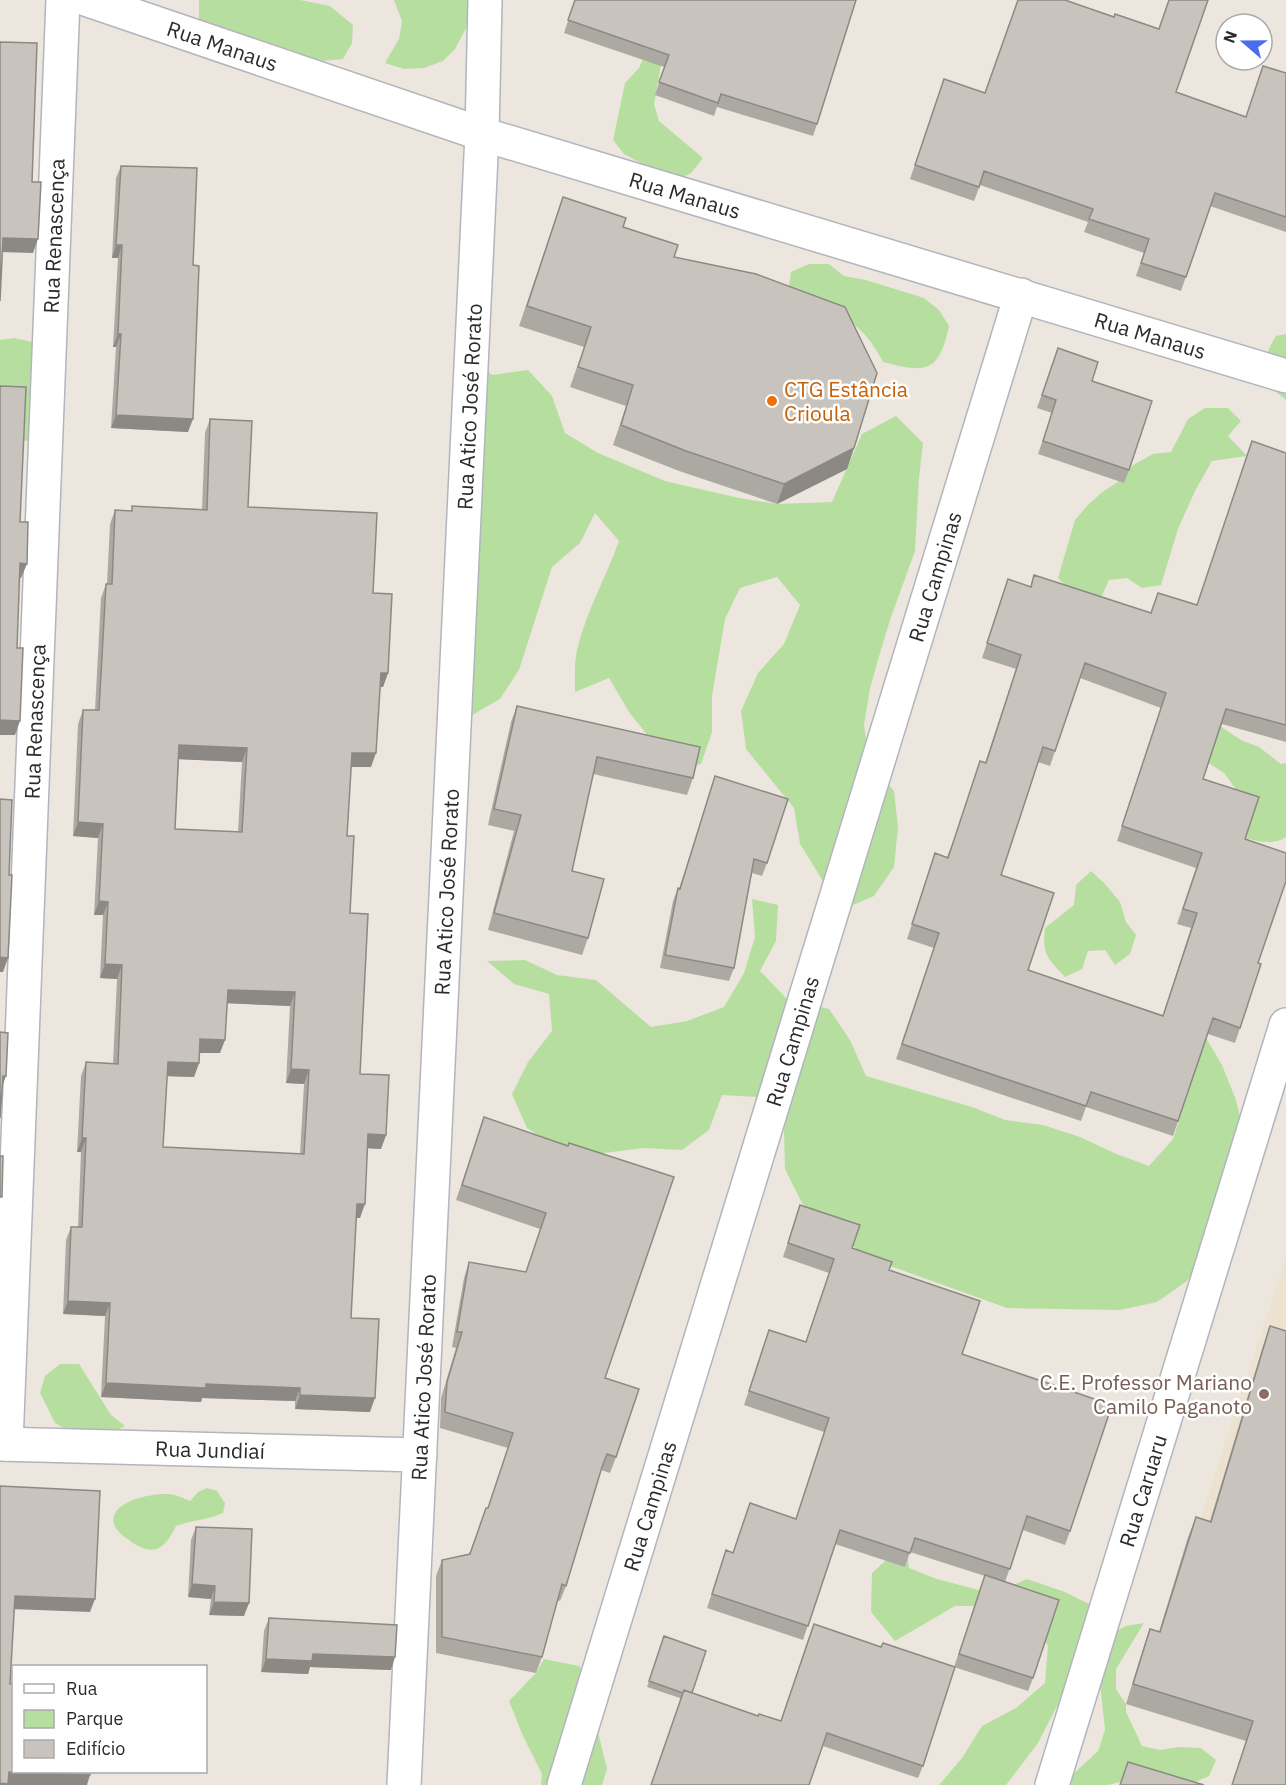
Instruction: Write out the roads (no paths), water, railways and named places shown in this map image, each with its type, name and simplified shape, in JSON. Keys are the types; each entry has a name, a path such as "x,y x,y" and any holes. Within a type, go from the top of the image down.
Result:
{"street":[{"name":"Rua Renascença","path":"3,1444 63,0"},
{"name":"Rua Manaus","path":"88,0 482,134 1286,376"},
{"name":"Rua Atico José Rorato","path":"404,1785 482,134 485,0"},
{"name":"Rua Campinas","path":"564,1785 1021,295"},
{"name":"Rua Caruaru","path":"1052,1785 1286,1024"},
{"name":"Rua Jundiaí","path":"3,1444 420,1455"}],"place":[{"name":"CTG Estância Crioula","path":"772,401"},
{"name":"C.E. Professor Mariano Camilo Paganoto","path":"1264,1394"}]}
